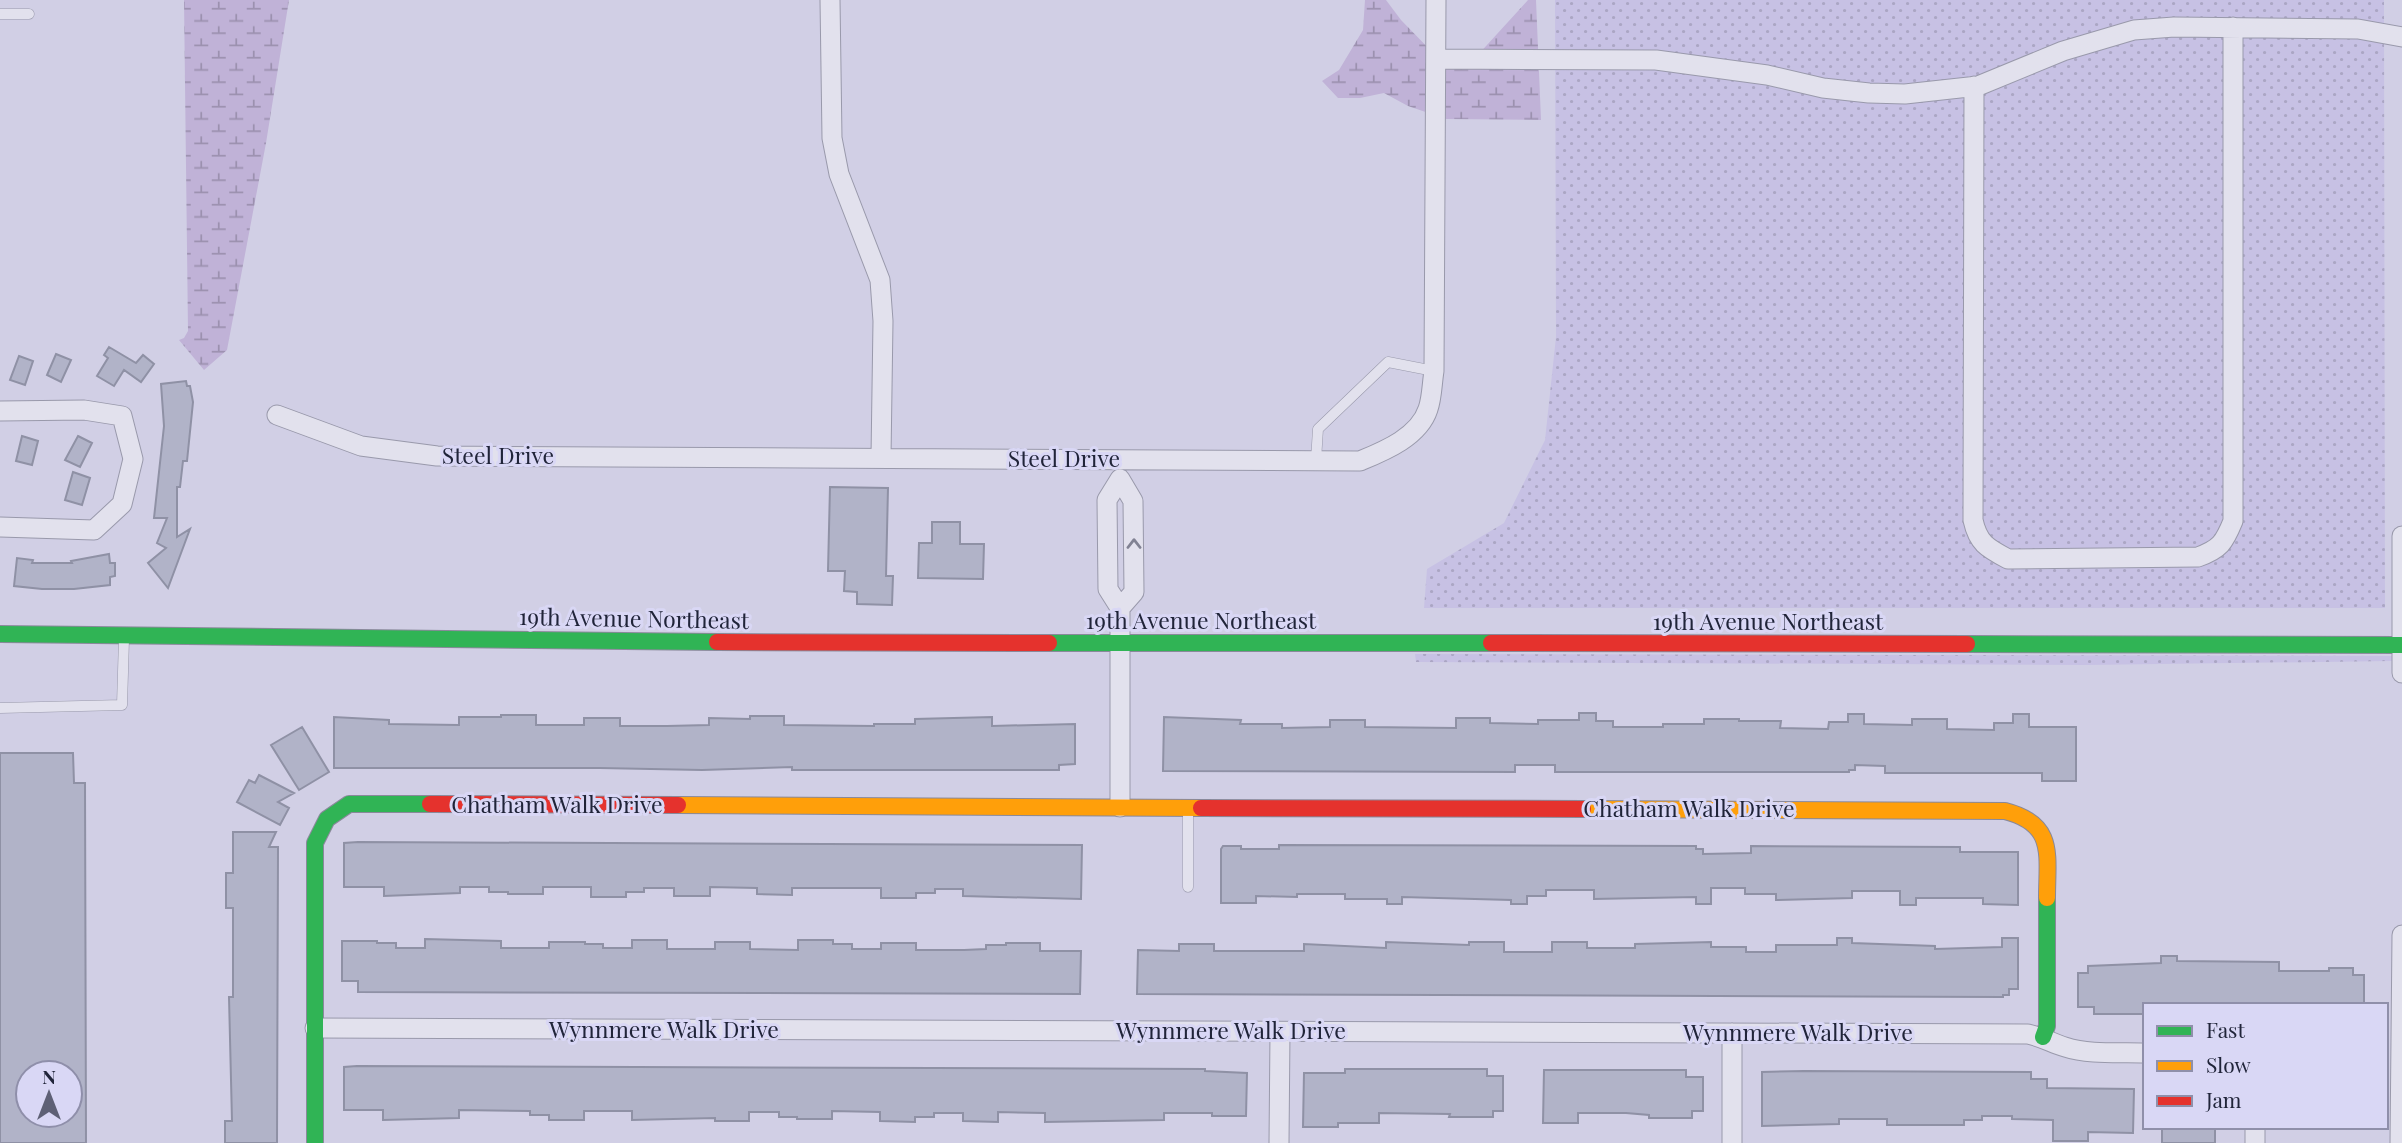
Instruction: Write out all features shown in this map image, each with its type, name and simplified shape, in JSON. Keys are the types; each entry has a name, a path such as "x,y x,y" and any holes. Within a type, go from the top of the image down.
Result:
{"street":[{"path":"830,0 832,138 839,174 880,280 883,321 881,457"},
{"name":"Steel Drive","path":"277,415 361,446 437,456 1360,461 1389,449 1410,435 1428,411 1434,371 1436,0"},
{"path":"1436,59 1656,60 1767,75 1823,88 1869,93 1915,93 1974,86 2027,68 2063,51 2134,30 2174,27 2358,29 2402,37"},
{"path":"1974,86 1972,520 1977,536 1990,550 2008,559 2198,558 2214,551 2226,539 2233,521 2233,27"},
{"path":"0,411 84,410 122,416 133,459 122,505 94,530 0,527"},
{"path":"1120,459 1120,479 1133,501 1134,592 1120,607 1120,807"},
{"path":"2402,536 2402,673"},
{"name":"19th Avenue Northeast","path":"0,634 674,642 2402,645"},
{"name":"Chatham Walk Drive","path":"315,1143 315,843 322,823 331,813 349,804 2006,811 2026,816 2038,825 2047,843 2047,1026 2043,1037"},
{"path":"2400,1143 2396,1058 2402,935"},
{"name":"Wynnmere Walk Drive","path":"315,1028 2028,1034 2086,1052 2143,1053"},
{"path":"1279,1143 1280,1032"},
{"path":"1732,1033 1732,1143"}],"lane":[{"path":"0,14 29,14"},
{"path":"1316,460 1318,429 1388,362 1434,371"},
{"path":"0,708 122,705 124,636"},
{"path":"1188,807 1188,887"}],"shaded area":[{"path":"1555,0 2384,0 2385,608 1424,608 1427,569 1504,523 1545,440 1556,337"},
{"path":"1415,654 2392,656 2392,661 2087,665 1416,662"}],"green space":[{"path":"184,0 289,0 266,143 227,350 204,370 179,340 184,338 188,331"},
{"path":"1365,0 1386,0 1401,20 1437,57 1476,57 1528,0 1536,0 1541,120 1446,119 1408,106 1384,93 1360,98 1338,98 1322,81 1339,70 1363,30"}],"building":[{"path":"109,347 136,363 143,355 154,364 141,382 124,370 114,386 97,376 108,358 104,355"},
{"path":"56,354 71,360 61,382 47,375"},
{"path":"19,356 33,361 25,385 10,380"},
{"path":"186,381 187,386 190,386 193,402 187,461 183,461 180,487 177,487 177,537 190,529 168,588 148,563 166,548 157,543 167,518 154,518 164,426 161,384"},
{"path":"22,436 38,441 32,465 16,461"},
{"path":"78,436 92,443 80,467 65,460"},
{"path":"73,472 90,478 82,505 65,500"},
{"path":"830,487 888,488 886,576 893,576 892,605 857,604 857,592 844,591 845,571 828,571"},
{"path":"932,522 960,522 960,544 984,544 983,579 918,578 919,543 932,543"},
{"path":"109,554 110,563 115,563 115,576 110,577 110,585 74,589 14,586 17,558 33,560 32,563 72,563 71,561"},
{"path":"1579,713 1596,713 1596,721 1613,721 1613,727 1663,727 1663,724 1704,724 1704,719 1739,719 1781,721 1780,728 1828,729 1829,722 1848,722 1848,714 1864,714 1864,724 1912,725 1912,719 1947,719 1947,729 1994,730 1994,723 2013,723 2013,714 2029,714 2029,727 2076,727 2076,781 2042,781 2042,773 1885,773 1885,766 1855,765 1855,770 1849,772 1555,772 1555,765 1515,765 1515,772 1163,771 1164,717 1241,720 1240,724 1282,724 1282,728 1330,727 1330,720 1365,720 1365,727 1456,728 1456,718 1490,718 1490,723 1538,724 1538,720 1579,720"},
{"path":"536,715 536,725 584,725 584,718 620,718 620,726 709,725 709,718 750,719 750,716 784,716 784,725 874,726 915,724 915,719 992,717 992,726 1075,724 1075,764 1059,765 1059,770 792,770 792,767 702,770 334,768 334,717 389,720 389,724 459,725 459,717"},
{"path":"302,727 329,772 299,790 271,745"},
{"path":"0,753 73,753 74,783 85,783 86,1143 0,1143"},
{"path":"259,775 294,793 278,802 289,808 280,825 237,802 249,780 255,783"},
{"path":"233,832 276,832 269,847 278,847 277,1143 225,1143 225,1121 232,1121 229,997 233,997 233,908 226,908 226,873 233,873"},
{"path":"344,843 1082,845 1081,899 963,896 963,889 935,889 935,893 916,893 916,898 881,898 881,888 792,888 792,895 757,894 757,888 710,887 710,896 674,896 674,888 644,888 644,892 626,892 626,897 591,897 591,887 543,887 543,894 508,894 489,892 489,887 460,887 460,893 384,896 384,887 344,887"},
{"path":"1279,845 1696,846 1696,849 1703,849 1703,854 1751,853 1751,846 1960,847 1960,852 2018,852 2018,905 1983,904 1983,898 1916,898 1916,905 1900,905 1900,891 1852,891 1852,898 1776,900 1776,894 1745,894 1745,888 1711,888 1711,904 1696,904 1696,897 1594,899 1594,890 1546,890 1546,896 1527,896 1527,904 1511,904 1511,900 1402,897 1402,904 1387,904 1387,899 1345,899 1345,894 1256,896 1256,903 1221,903 1223,846 1279,849"},
{"path":"1837,938 1852,938 1852,943 1935,946 1935,949 2002,947 2002,938 2018,938 2018,989 2009,989 2009,995 2003,997 1137,994 1138,950 1179,951 1179,944 1214,944 1214,951 1304,951 1304,944 1386,948 1386,942 1469,945 1469,942 1504,942 1504,952 1552,952 1552,942 1587,942 1587,948 1635,948 1635,944 1711,942 1711,947 1746,947 1746,952 1776,952 1776,945 1837,945"},
{"path":"425,939 501,941 501,948 549,948 549,942 585,942 603,944 603,948 632,948 632,940 667,940 667,949 715,949 715,942 750,942 750,949 798,950 798,940 833,940 833,944 852,944 852,949 881,949 881,943 916,943 916,950 986,949 986,945 1040,943 1040,951 1081,951 1080,994 358,992 358,981 342,981 342,941 377,941 396,943 396,948 425,948"},
{"path":"2161,956 2177,956 2177,961 2279,962 2279,971 2353,968 2353,975 2364,975 2364,1003 2143,1003 2143,1014 2094,1014 2094,1007 2078,1007 2078,973 2088,973 2088,966 2161,963"},
{"path":"344,1067 1205,1069 1247,1073 1246,1116 1164,1113 1164,1120 1045,1122 1045,1113 998,1112 998,1122 963,1121 963,1113 934,1113 934,1117 915,1117 915,1122 880,1121 880,1112 832,1111 832,1119 797,1119 779,1117 779,1112 749,1112 749,1121 715,1121 715,1118 632,1120 632,1111 584,1111 584,1120 549,1120 549,1115 530,1115 530,1111 459,1110 459,1118 383,1120 383,1110 344,1110"},
{"path":"1345,1069 1487,1069 1487,1076 1503,1076 1503,1111 1493,1111 1493,1117 1379,1113 1379,1123 1338,1123 1338,1127 1303,1127 1304,1073 1345,1073"},
{"path":"1544,1070 1686,1070 1686,1077 1703,1077 1703,1111 1692,1111 1692,1118 1649,1118 1649,1115 1626,1113 1578,1113 1578,1123 1543,1123"},
{"path":"1762,1072 2031,1072 2031,1079 2047,1079 2047,1088 2134,1089 2133,1133 2088,1132 2088,1141 2053,1141 2053,1120 2012,1119 2012,1116 1982,1116 1982,1120 1964,1120 1964,1125 1887,1125 1887,1119 1839,1119 1839,1124 1762,1126"},
{"path":"2162,1129 2215,1129 2215,1143 2162,1143"}],"traffic: fast":[{"path":"0,634 717,642"},
{"path":"1049,643 1491,643"},
{"path":"1967,644 2402,645"},
{"path":"315,1143 315,843 327,819 349,804 430,804"},
{"path":"2043,1037 2047,1026 2047,898"}],"traffic: slow":[{"path":"678,805 1201,808"},
{"path":"1583,809 2005,811 2033,824 2041,833 2047,855 2047,898"}],"traffic: jam":[{"path":"717,642 1049,643"},
{"path":"1491,643 1967,644"},
{"path":"430,804 678,805"},
{"path":"1201,808 1583,809"}]}
